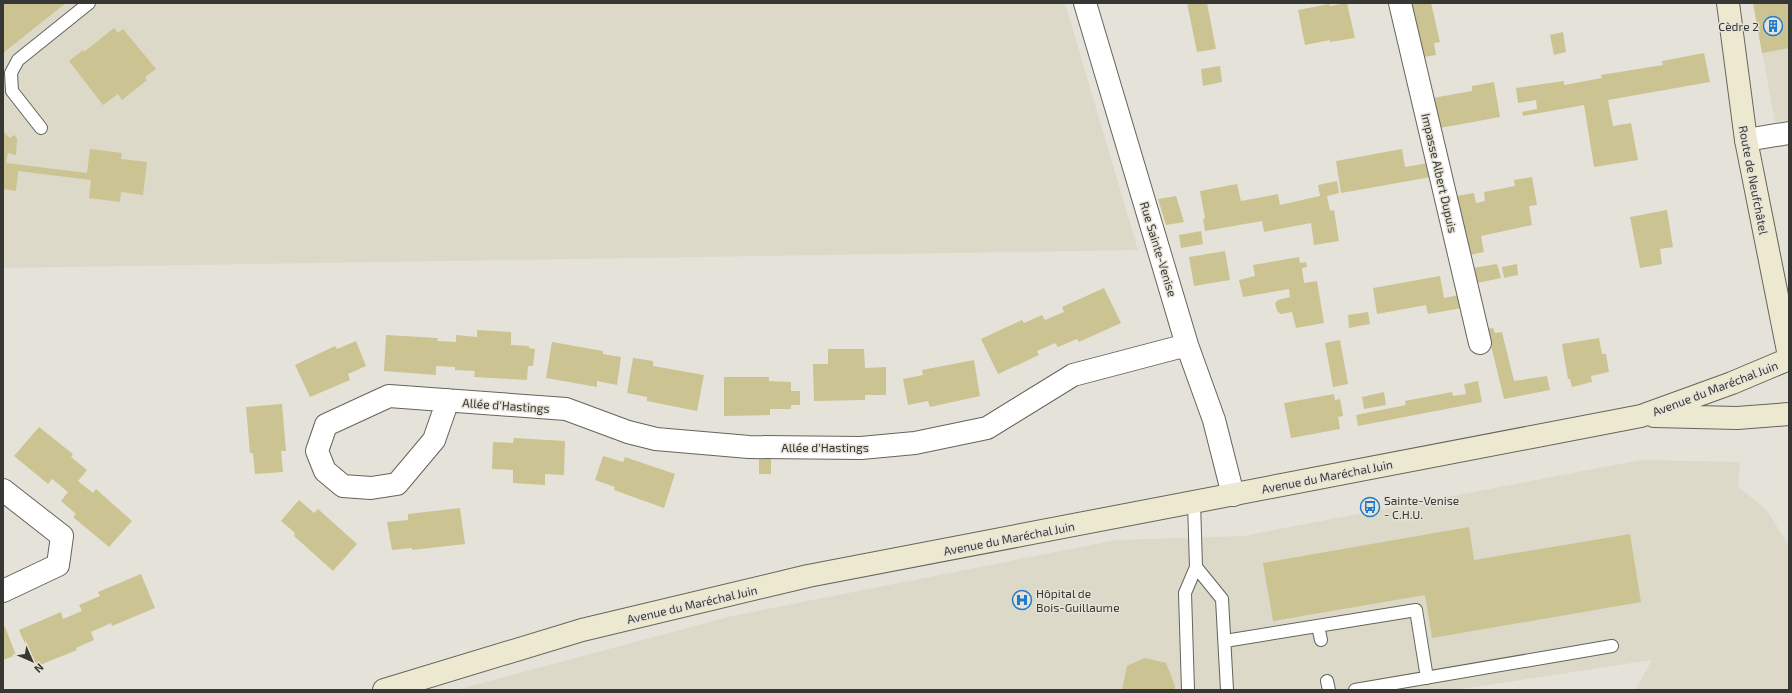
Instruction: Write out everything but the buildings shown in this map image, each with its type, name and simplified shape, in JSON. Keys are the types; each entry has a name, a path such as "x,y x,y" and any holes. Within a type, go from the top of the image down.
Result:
{"street":[{"name":"Rue Sainte-Venise","path":"1085,3 1187,345 1214,420 1233,494"},
{"name":"Impasse Albert Dupuis","path":"1400,3 1480,343"},
{"name":"Route de Neufchâtel","path":"1728,3 1746,140 1789,356"},
{"path":"1746,140 1789,133"},
{"name":"Allée d'Hastings","path":"448,400 434,440 397,484 371,488 342,486 324,471 317,451 326,425 388,396 448,400 566,409 628,432 656,439 749,447 861,448 915,443 987,428 1073,376 1187,345"},
{"name":"Avenue du Maréchal Juin","path":"384,690 582,630 800,578 1641,416 1732,383 1789,359"},
{"name":"Avenue du Maréchal Juin","path":"1641,416 1737,418 1789,414"},
{"path":"3,490 62,536 58,565 3,591"}],"lane":[{"path":"41,128 12,91 12,73 18,60 89,3"},
{"path":"1188,690 1185,594 1196,567 1194,502"},
{"path":"1196,567 1222,598 1227,690"},
{"path":"1224,641 1416,610 1427,678"},
{"path":"1318,626 1321,640"},
{"path":"1355,690 1612,646"}],"shaded area":[{"path":"3,3 1065,3 1138,250 3,268"},
{"path":"1753,3 1789,3 1789,120 1775,122"},
{"path":"1641,460 1740,462 1738,487 1766,509 1789,546 1789,690 1635,690 1652,660 1456,690 456,690 732,616 1116,540 1243,536"}],"place":[{"name":"Cèdre 2","path":"1773,26"},
{"name":"Sainte-Venise - C.H.U.","path":"1370,507"},
{"name":"Hôpital de Bois-Guillaume","path":"1022,600"}]}
